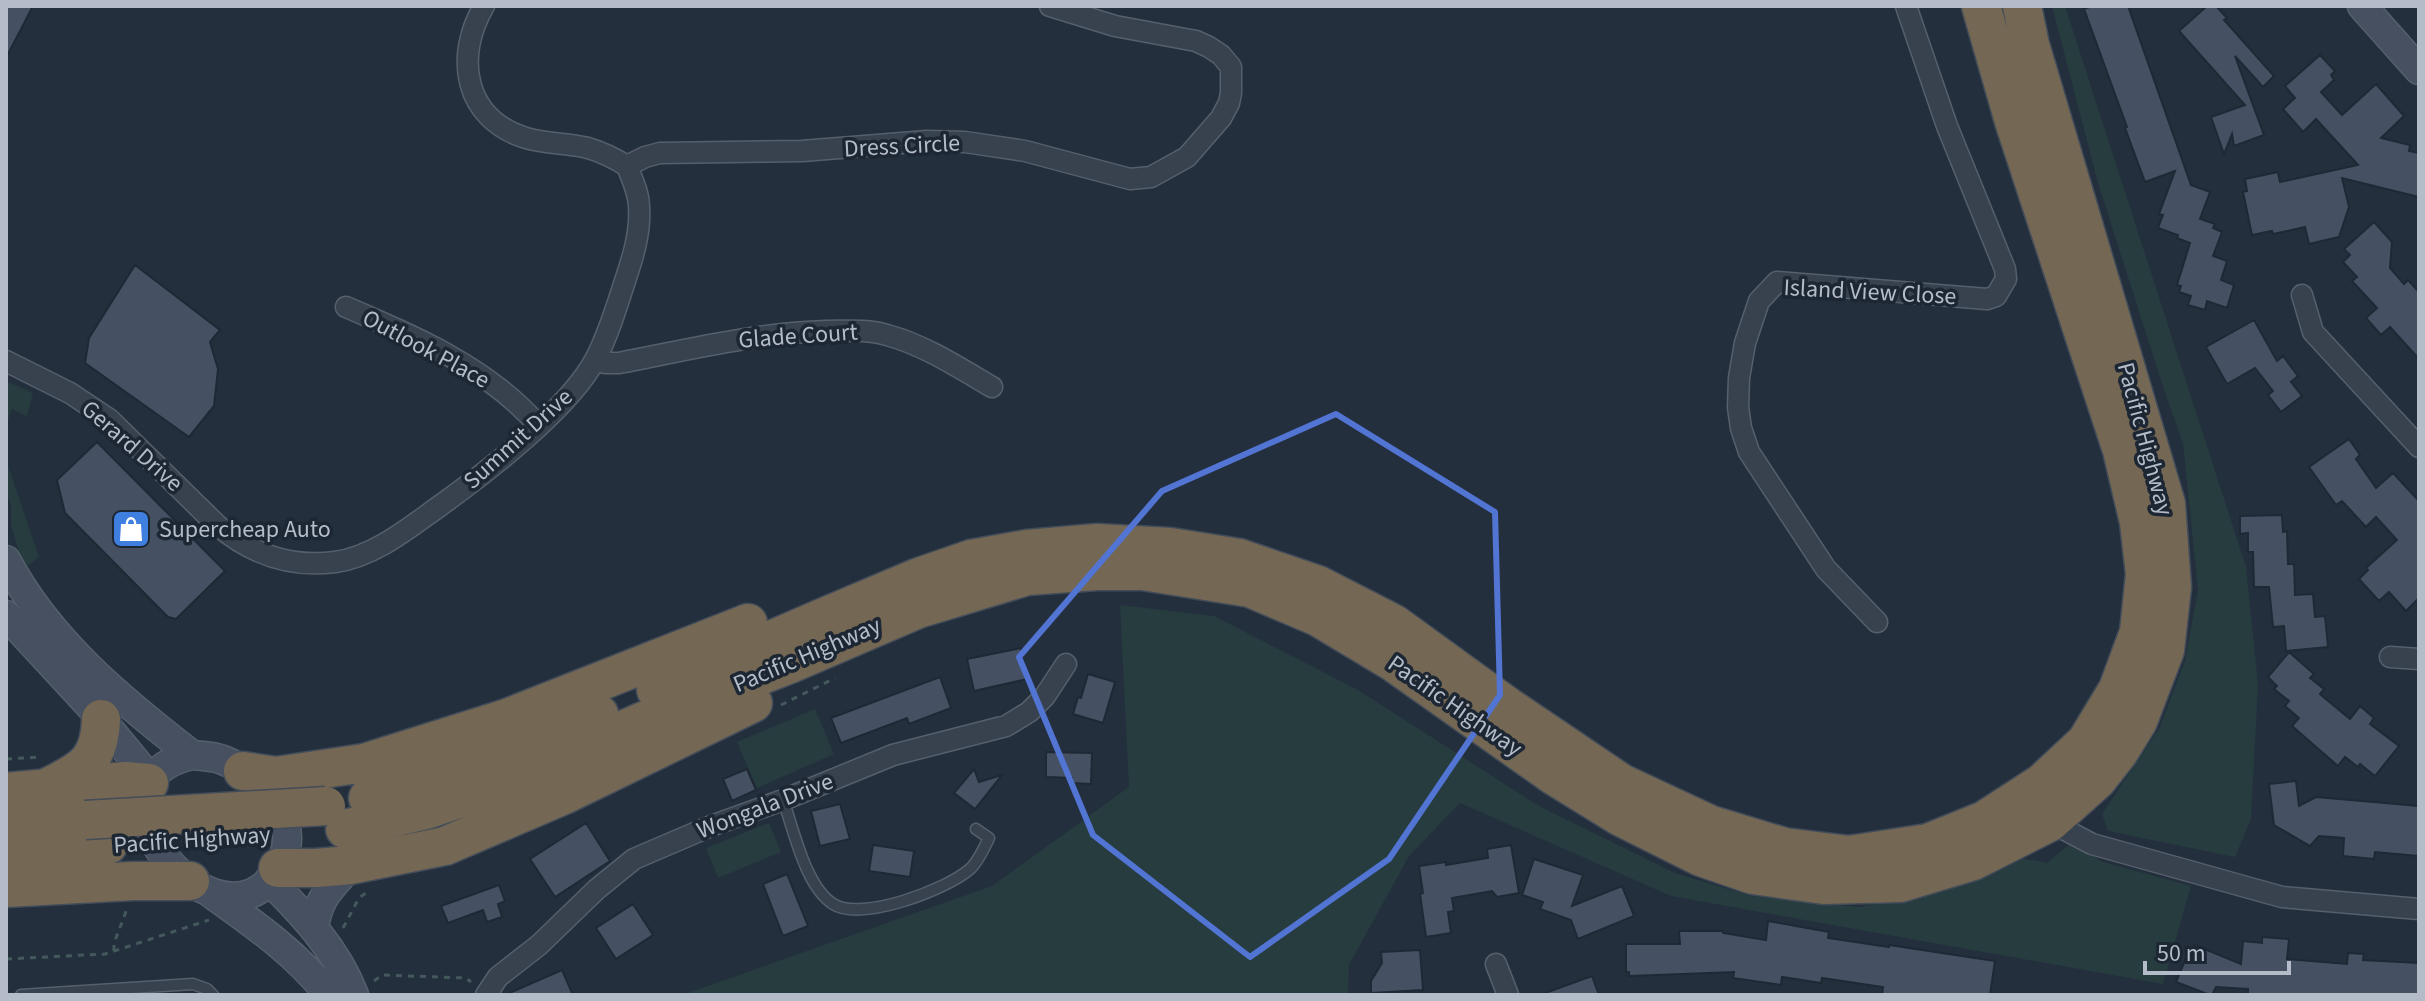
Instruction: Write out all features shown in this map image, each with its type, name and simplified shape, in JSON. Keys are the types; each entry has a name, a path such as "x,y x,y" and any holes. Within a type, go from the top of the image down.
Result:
{"highway":[{"name":"Pacific Highway","path":"348,848 397,792 622,705 919,577 971,559 1027,549 1097,543 1170,547 1239,558 1318,585 1394,624 1621,783 1711,825 1784,847 1849,855 1928,843 1985,820 2042,783 2086,742 2118,689 2139,632 2145,574 2139,522 2122,450 2014,121 1981,6"},
{"path":"1993,6 2004,28 2032,109 2060,146"},
{"name":"Pacific Highway","path":"6,823 96,833 348,848 426,810 499,785 641,722 790,664 918,609 1027,576 1143,571 1250,588 1318,617 1393,662 1553,775 1621,817 1701,857 1753,875 1824,885 1900,883 1973,861 2050,822 2097,780 2119,752 2138,721 2165,650 2172,587 2166,504 2030,45 2022,6"},
{"path":"243,771 276,776 364,763 507,718 764,616 822,618"},
{"path":"24,791 76,774 90,760 100,740 101,719"},
{"path":"24,791 150,781"},
{"name":"Pacific Highway","path":"6,854 96,833"},
{"path":"274,874 316,868 348,848"},
{"path":"6,888 133,881 197,885"}],"main road":[{"path":"2373,10 2419,70"},
{"path":"6,560 33,605 67,645 135,711 192,755"},
{"path":"6,615 101,719 150,781"},
{"path":"197,885 224,896 242,896 259,889 274,874 284,853 287,837 285,817 277,802 243,771 222,760 192,755 162,767 150,781 143,807 145,821 164,857 197,885 266,933 329,995"},
{"path":"314,928 321,898 348,848"},
{"path":"274,874 362,989"}],"street":[{"path":"484,6 471,36 466,62 471,85 484,111 501,127 526,138 585,147 605,153 627,166"},
{"name":"Dress Circle","path":"627,166 660,153 802,151 927,141 999,146 1130,179 1151,177 1187,157 1221,118 1231,93 1231,67 1209,47 1196,41 1115,26 1050,6"},
{"name":"Island View Close","path":"1877,622 1826,569 1749,452 1739,418 1738,393 1745,343 1759,301 1777,282 1987,299 1996,296 2006,279 2005,269 1947,126 1906,6"},
{"name":"Summit Drive","path":"384,544 458,493 538,425 575,387 595,360 634,253 640,207 627,166"},
{"path":"2302,295 2313,332 2419,447"},
{"name":"Outlook Place","path":"346,307 418,339 469,367 501,389 538,425"},
{"name":"Glade Court","path":"595,360 619,363 799,332 864,330 920,347 992,387"},
{"name":"Gerard Drive","path":"6,361 70,393 109,419 217,525 258,553 277,560 311,564 338,562 384,544"},
{"path":"2390,657 2419,659"},
{"name":"Wongala Drive","path":"487,995 498,977 539,945 597,889 634,859 893,755 1006,726 1029,712 1045,696 1066,664"},
{"path":"2050,822 2092,844 2282,897 2419,909"},
{"path":"1496,964 1508,995"}],"lane":[{"path":"783,800 811,881 833,904 853,910 896,903 936,890 971,868 989,838 976,829"},
{"path":"21,995 193,984 213,995"}],"path":[{"path":"772,710 837,677"},
{"path":"344,937 343,928 359,898 348,848"},
{"path":"114,951 127,907"},
{"path":"6,959 105,954 215,918"},
{"path":"362,989 382,975 466,978 487,995"}],"highlighted area":[{"path":"1336,414 1495,512 1500,695 1389,859 1250,957 1093,835 1019,657 1162,491"}],"green space":[{"path":"2052,6 2065,6 2246,567 2258,684 2251,819 2235,857 2108,831 2102,814 2159,729 2185,661 2198,590 2183,443 2098,183"},
{"path":"6,381 33,393 27,416 12,409 6,425"},
{"path":"6,460 39,557 27,566 11,525 11,505 6,494"},
{"path":"1120,605 1214,616 1358,690 1539,806 1675,873 1751,896 1860,907 1952,887 2021,858 2047,863 2073,841 2100,861 2191,886 2163,984 1671,896 1460,803 1409,856 1349,965 1348,995 682,995 992,886 1129,787"},
{"path":"815,709 834,754 757,788 737,742"},
{"path":"769,823 781,852 718,878 706,848"}],"building":[{"path":"6,6 33,6 6,58"},
{"path":"2092,6 2128,6 2191,185 2210,192 2200,219 2215,224 2213,228 2222,232 2213,256 2227,261 2221,280 2234,285 2227,308 2207,301 2205,310 2188,305 2191,296 2179,292 2181,286 2177,285 2190,243 2158,228 2163,215 2159,214 2175,171 2145,182 2084,9"},
{"path":"2207,6 2216,6 2227,18 2224,20 2274,76 2263,87 2235,56 2264,135 2234,146 2232,134 2224,154 2211,117 2245,105 2179,31"},
{"path":"2320,55 2335,71 2331,75 2334,80 2321,92 2342,115 2376,84 2404,116 2381,138 2410,145 2409,151 2419,153 2419,197 2342,178 2349,207 2339,237 2309,244 2305,227 2252,235 2243,192 2247,191 2245,179 2278,172 2280,182 2358,165 2316,119 2303,132 2283,109 2295,98 2285,86"},
{"path":"2374,222 2392,242 2390,268 2404,284 2408,280 2419,292 2419,359 2390,327 2381,335 2366,318 2377,308 2352,281 2357,277 2343,262 2350,255 2344,249"},
{"path":"135,265 220,330 210,342 218,369 214,406 189,437 85,363 89,338"},
{"path":"2254,320 2277,361 2283,356 2298,376 2291,382 2302,396 2281,412 2268,395 2273,391 2255,368 2227,384 2206,347"},
{"path":"2349,439 2360,455 2356,459 2376,488 2393,473 2419,501 2419,598 2406,611 2389,592 2379,601 2359,579 2368,570 2366,568 2397,540 2376,517 2366,527 2342,501 2336,505 2309,467"},
{"name":"Supercheap Auto","path":"97,442 225,571 176,619 168,617 65,513 57,480"},
{"path":"2282,515 2283,532 2287,531 2288,564 2294,564 2295,595 2313,594 2315,617 2325,616 2328,647 2286,651 2284,626 2273,627 2269,587 2254,587 2253,552 2248,552 2248,533 2240,534 2240,516"},
{"path":"1021,648 1027,679 974,691 967,659"},
{"path":"2289,652 2314,674 2310,678 2324,689 2320,694 2350,719 2360,706 2374,718 2370,724 2399,746 2375,776 2345,757 2338,766 2292,726 2299,718 2285,706 2289,701 2274,689 2277,686 2268,677"},
{"path":"1088,674 1115,682 1103,723 1073,714"},
{"path":"940,677 951,708 909,724 907,718 841,743 831,718"},
{"path":"1046,752 1092,753 1091,784 1072,783 1072,778 1046,777"},
{"path":"747,769 756,790 732,801 723,779"},
{"path":"974,769 979,782 1002,775 975,809 954,793"},
{"path":"2296,781 2299,806 2316,797 2419,806 2419,856 2375,852 2374,859 2343,856 2344,838 2319,836 2310,846 2274,825 2269,784"},
{"path":"840,804 850,839 820,846 811,811"},
{"path":"586,823 610,861 555,897 530,859"},
{"path":"873,845 914,851 910,877 869,871"},
{"path":"1511,845 1519,893 1497,897 1492,891 1452,898 1454,911 1448,912 1451,933 1426,937 1419,866 1488,858 1487,849"},
{"path":"1534,859 1583,875 1572,906 1622,886 1634,916 1578,939 1571,920 1540,909 1543,902 1522,895"},
{"path":"787,874 808,926 783,936 763,884"},
{"path":"499,885 505,901 498,904 502,917 487,922 483,910 448,923 441,906"},
{"path":"633,904 653,935 616,959 596,928"},
{"path":"1768,921 1829,932 1828,938 1995,961 1990,995 1882,995 1883,987 1822,978 1821,983 1782,977 1781,985 1733,978 1734,972 1629,976 1626,972 1626,944 1680,944 1679,931 1723,931 1766,940"},
{"path":"2262,937 2289,939 2287,959 2347,964 2348,953 2364,954 2363,960 2419,963 2419,995 2248,995 2248,989 2216,987 2210,995 2176,982 2186,958 2190,960 2195,945 2241,964 2243,941 2262,943"},
{"path":"1420,950 1423,990 1371,993 1371,981 1382,963 1381,952"},
{"path":"562,970 573,995 505,995"},
{"path":"1592,976 1599,995 1545,993"}],"place":[{"name":"Supercheap Auto","path":"131,529"}]}
